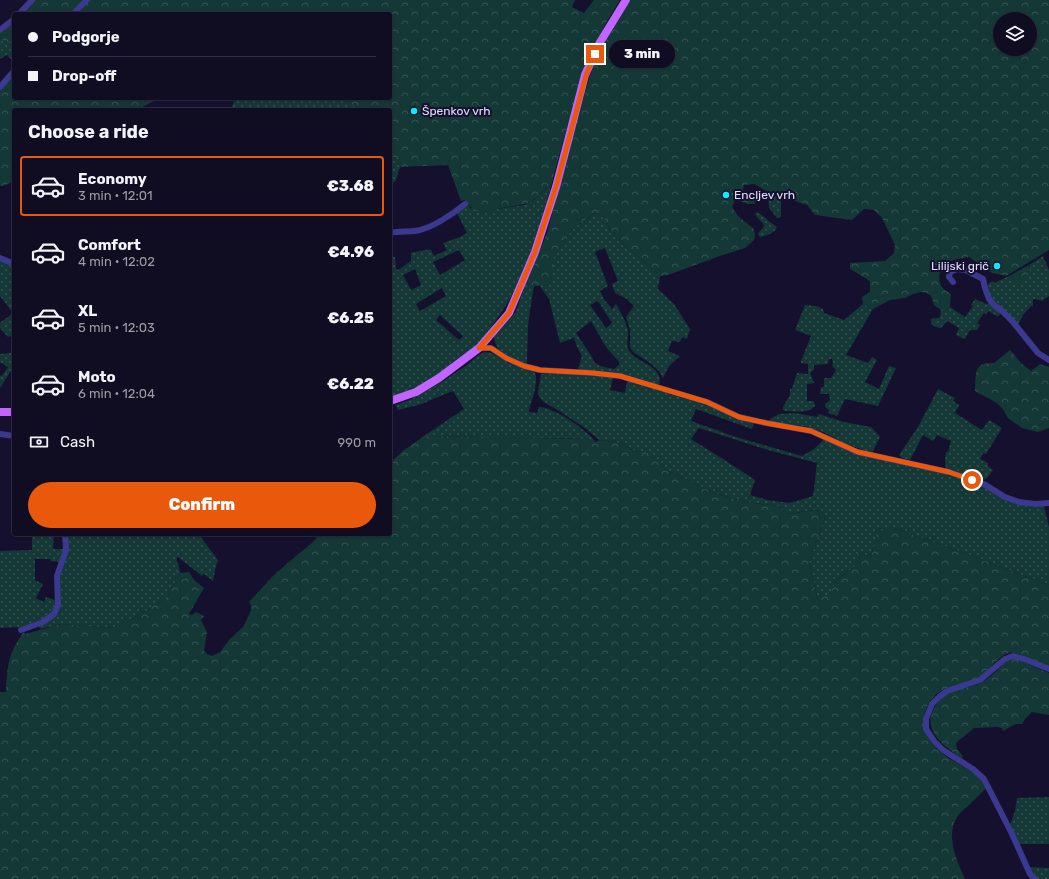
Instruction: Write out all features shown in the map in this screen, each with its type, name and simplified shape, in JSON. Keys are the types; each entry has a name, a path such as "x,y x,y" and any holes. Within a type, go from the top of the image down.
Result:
{"main road":[{"path":"392,400 416,392 439,378 479,348 509,313 535,252 556,187 586,75 599,44 626,0"},
{"path":"0,412 12,412"}],"street":[{"path":"21,12 32,0"},
{"path":"76,12 87,0"},
{"path":"0,30 12,21"},
{"path":"0,87 12,73"},
{"path":"392,232 416,231 428,227 445,218 465,204"},
{"path":"0,258 12,263"},
{"path":"953,282 949,277 950,272 957,268 966,270 983,278 989,299 1013,322 1038,354 1049,360"},
{"path":"479,348 491,348 506,358 524,366 540,370 620,376 707,402 739,417 811,431 858,452 949,472 984,484 1005,497 1019,502 1035,504 1049,503"},
{"path":"0,434 12,436"},
{"path":"21,630 43,622 54,614 56,610 58,605 57,576 66,550 65,536"},
{"path":"1035,879 1030,874 1012,834 984,779 973,769 943,750 934,741 926,729 926,719 932,704 947,691 980,680 1005,659 1013,656 1049,669"}],"green space":[{"path":"33,0 84,0 72,12 23,12"},
{"path":"90,0 575,0 572,7 584,13 594,0 620,0 606,23 591,54 567,127 551,186 548,186 529,203 484,212 473,210 465,200 461,201 448,165 401,167 392,156 392,108 357,108 345,100 392,100 392,12 80,12"},
{"path":"631,0 1049,0 1049,250 1006,276 992,273 969,257 956,259 947,263 941,269 940,280 941,286 951,294 950,307 941,310 934,305 931,296 927,293 921,292 905,298 890,300 873,309 863,304 862,297 870,292 870,281 850,269 850,263 885,261 894,253 895,245 882,218 874,210 864,209 852,220 815,215 807,205 768,192 754,184 744,185 743,190 754,198 756,202 754,204 749,204 735,200 732,207 738,216 754,229 754,240 745,248 668,275 660,276 627,248 610,230 604,218 595,213 572,229 554,257 550,285 534,286 526,283 547,233 591,72 610,32"},
{"path":"12,22 12,41 4,43 0,38 0,31"},
{"path":"0,38 4,43 12,41 12,60 7,55 0,59"},
{"path":"12,77 12,100 156,100 142,108 12,108 12,182 0,186 0,90"},
{"path":"234,100 345,100 357,108 232,108"},
{"path":"392,156 401,167 395,182 392,183"},
{"path":"548,186 551,186 532,250 514,291 488,332 470,352 454,361 441,374 412,390 392,397 392,257 395,257 396,269 398,270 411,261 411,253 431,250 434,256 447,250 443,243 467,233 457,213 468,204 470,208 484,212 529,203","holes":["459,250 465,260 440,275 433,262","415,269 421,285 411,290 403,275","442,288 446,296 420,311 416,304","440,315 463,336 459,340 436,320"]},
{"path":"768,192 781,197 781,217 777,218 769,208"},
{"path":"756,212 777,227 774,231 761,237 758,235 764,225 755,214"},
{"path":"595,213 604,218 610,230 627,248 660,276 658,289 674,304 690,329 687,339 682,337 680,342 672,341 668,351 680,356 669,366 663,378 659,371 633,352 630,347 630,330 626,317 634,306 627,299 615,293 612,284 618,281 605,248 595,252 608,286 600,291 612,309 616,304 623,317 628,330 627,344 630,352 658,373 660,379 659,385 610,372 579,370 582,356 574,338 560,343 549,299 539,285 550,285 553,258 572,229","holes":["598,301 612,323 606,328 590,305","591,321 606,347 619,362 619,365 614,369 600,366 594,362 576,333"]},
{"path":"1043,256 1049,270 1049,296 1042,301 1033,299 1033,307 1031,306 1023,315 1018,325 995,303 987,287 989,283 993,281 994,283 1011,275 1015,282 1028,273 1030,269 1029,265"},
{"path":"0,260 12,266 12,312 0,296"},
{"path":"1029,265 1030,269 1025,281 1021,283 1015,282 1011,275"},
{"path":"526,283 534,286 528,326 527,364 501,351 497,347 494,336 515,313"},
{"path":"975,299 986,304 989,303 1002,311 998,317 989,311 986,314 984,313 977,323 980,325 977,330 970,330 965,339 956,335 959,328 947,321 941,328 931,324 931,319 940,317 941,310 950,307 965,317 973,306 971,305"},
{"path":"863,304 873,309 846,355 868,363 872,357 877,360 865,382 879,389 889,366 896,368 878,406 845,399 837,416 828,413 829,410 825,407 825,404 830,400 829,394 820,394 821,387 824,387 824,378 831,378 836,370 832,366 832,359 829,359 828,364 814,365 814,370 810,373 814,383 807,384 807,401 814,401 815,406 812,409 805,411 784,411 783,407 790,395 790,389 792,389 797,373 808,374 808,364 801,363 801,361 811,336 795,330 805,305 816,306 823,309 824,313 844,320"},
{"path":"12,314 12,338 10,336 8,337 0,328 0,323"},
{"path":"1010,350 1021,363 1031,371 1040,364 1049,367 1049,428 1038,432 1022,428 1008,418 997,403 975,391 976,374 979,367 987,363 994,363"},
{"path":"485,352 492,353 509,363 535,372 535,388 529,412 537,413 539,407 552,410 576,424 593,439 424,436 464,409 453,391 422,404 398,410 396,405 412,399 442,382"},
{"path":"12,353 12,369 0,388 0,375 2,376 8,367 0,362 0,354"},
{"path":"541,374 600,375 613,378 610,390 625,393 627,381 704,404 754,423 752,429 696,409 691,421 736,437 802,456 814,449 825,438 840,447 924,467 980,485 1018,504 1034,507 1044,506 1049,527 1049,585 891,527 873,548 872,554 866,556 862,554 854,567 839,578 828,596 817,597 809,561 825,518 822,511 815,510 788,514 778,506 746,502 714,493 667,470 653,456 646,452 638,452 630,449 626,445 615,442 599,440 585,428 544,402 539,397 538,391","holes":["699,428 768,450 817,463 813,496 789,503 768,500 750,495 755,480 691,439"]},
{"path":"938,389 955,398 953,401 959,405 955,413 982,430 989,420 1002,428 986,454 983,453 980,459 988,463 988,466 993,470 987,478 982,480 946,469 946,452 948,452 951,441 937,435 933,441 923,435 910,460 902,458 899,455 918,427"},
{"path":"795,413 817,417 819,414 844,422 871,427 880,437 872,453 846,444 817,430 802,426 770,422 770,419 779,414"},
{"path":"424,436 593,439 596,442 599,440 615,442 626,445 630,449 638,452 646,452 654,456 667,470 714,493 746,502 778,506 788,514 815,510 822,511 825,518 809,561 817,597 828,596 839,578 854,567 856,552 860,550 862,554 866,556 872,554 877,532 891,527 1049,585 1049,667 1018,654 1005,654 981,677 944,689 938,693 933,697 925,713 924,728 935,747 947,757 975,774 988,787 961,812 953,828 953,846 965,879 0,879 0,692 6,692 9,660 15,646 24,632 25,634 61,624 114,628 146,611 168,596 176,580 176,561 178,562 181,573 189,572 194,580 204,588 189,614 192,615 196,612 204,616 201,620 207,632 204,651 212,656 220,652 230,639 243,627 251,610 251,605 249,602 273,576 318,536 392,536 392,461"},
{"path":"32,536 54,536 53,549 64,549 61,562 51,561 50,559 35,559 35,580 43,584 36,598 44,602 46,597 58,601 50,616 21,627 0,628 0,551 32,550"},
{"path":"67,536 200,536 218,560 213,581 204,574 202,576 177,557 176,580 168,596 146,611 114,628 61,624 40,629 38,625 54,616"},
{"path":"1010,659 1016,659 1049,673 1049,715 1032,712 1022,724 1015,724 1003,731 1002,728 997,727 974,728 956,743 957,749 963,756 962,758 948,748 936,736 930,721 931,713 943,696 947,693 980,683 988,679"},
{"path":"1049,797 1049,844 1017,844 1010,825 1015,811 1017,798"},
{"path":"1028,867 1049,868 1049,879 1038,879"}],"place":[{"name":"Špenkov vrh","path":"414,111"},
{"name":"Encljev vrh","path":"726,195"},
{"name":"Lilijski grič","path":"997,266"}],"route":[{"path":"595,54 586,75 556,187 535,252 509,313 479,348 491,348 506,358 524,366 540,370 620,376 707,402 739,417 811,431 858,452 949,472 972,480"}]}
